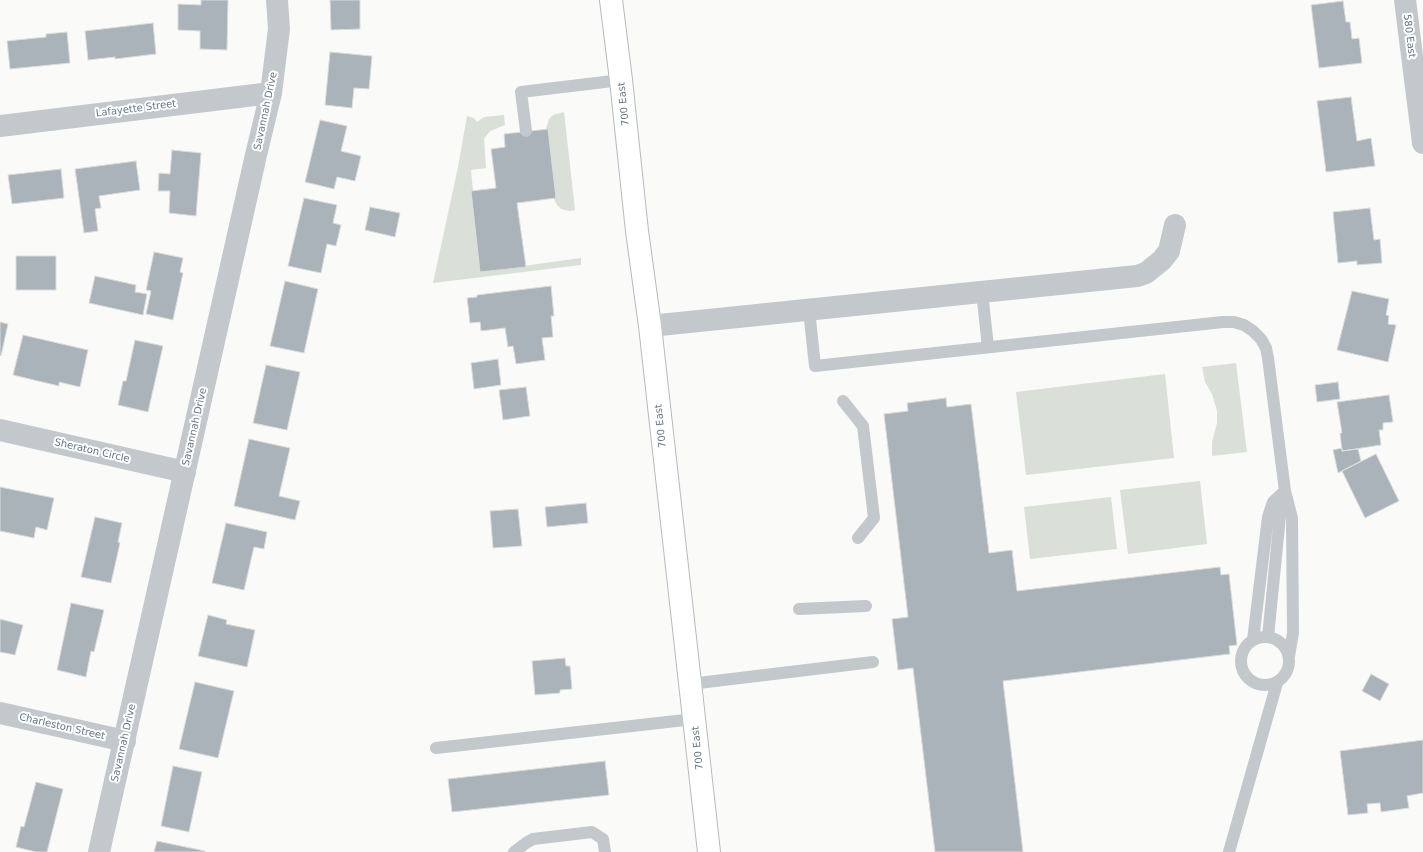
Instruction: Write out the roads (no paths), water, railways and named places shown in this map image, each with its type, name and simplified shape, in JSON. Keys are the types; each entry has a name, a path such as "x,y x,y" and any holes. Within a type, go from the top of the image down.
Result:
{"main road":[{"name":"700 East","path":"611,0 637,231 650,326 709,852"}],"street":[{"name":"Savannah Drive","path":"99,852 271,93 279,29 277,0"},
{"name":"580 East","path":"1405,0 1423,143"},
{"name":"Lafayette Street","path":"0,126 271,93"},
{"path":"650,326 1127,277 1146,272 1162,260 1169,252 1176,225"},
{"name":"Sheraton Circle","path":"0,430 185,472"},
{"name":"Charleston Street","path":"0,713 125,741"}],"lane":[{"path":"526,131 521,92 621,80"},
{"path":"982,292 988,347"},
{"path":"809,310 815,366 1223,322 1234,322 1244,325 1253,331 1261,339 1266,348 1285,491 1291,510 1293,526 1293,633 1289,656"},
{"path":"843,401 863,426 874,518 858,538"},
{"path":"1268,637 1280,516 1285,491"},
{"path":"1253,640 1268,637 1282,643 1287,649 1290,664 1288,671 1284,678 1277,683 1270,686 1255,684 1248,679 1244,673 1241,658 1243,651 1253,640 1268,517 1273,502 1285,491"},
{"path":"799,609 866,606"},
{"path":"690,684 873,662"},
{"path":"1229,852 1277,683"},
{"path":"436,748 694,719"},
{"path":"514,852 533,839 592,832 603,839 605,852"}]}
